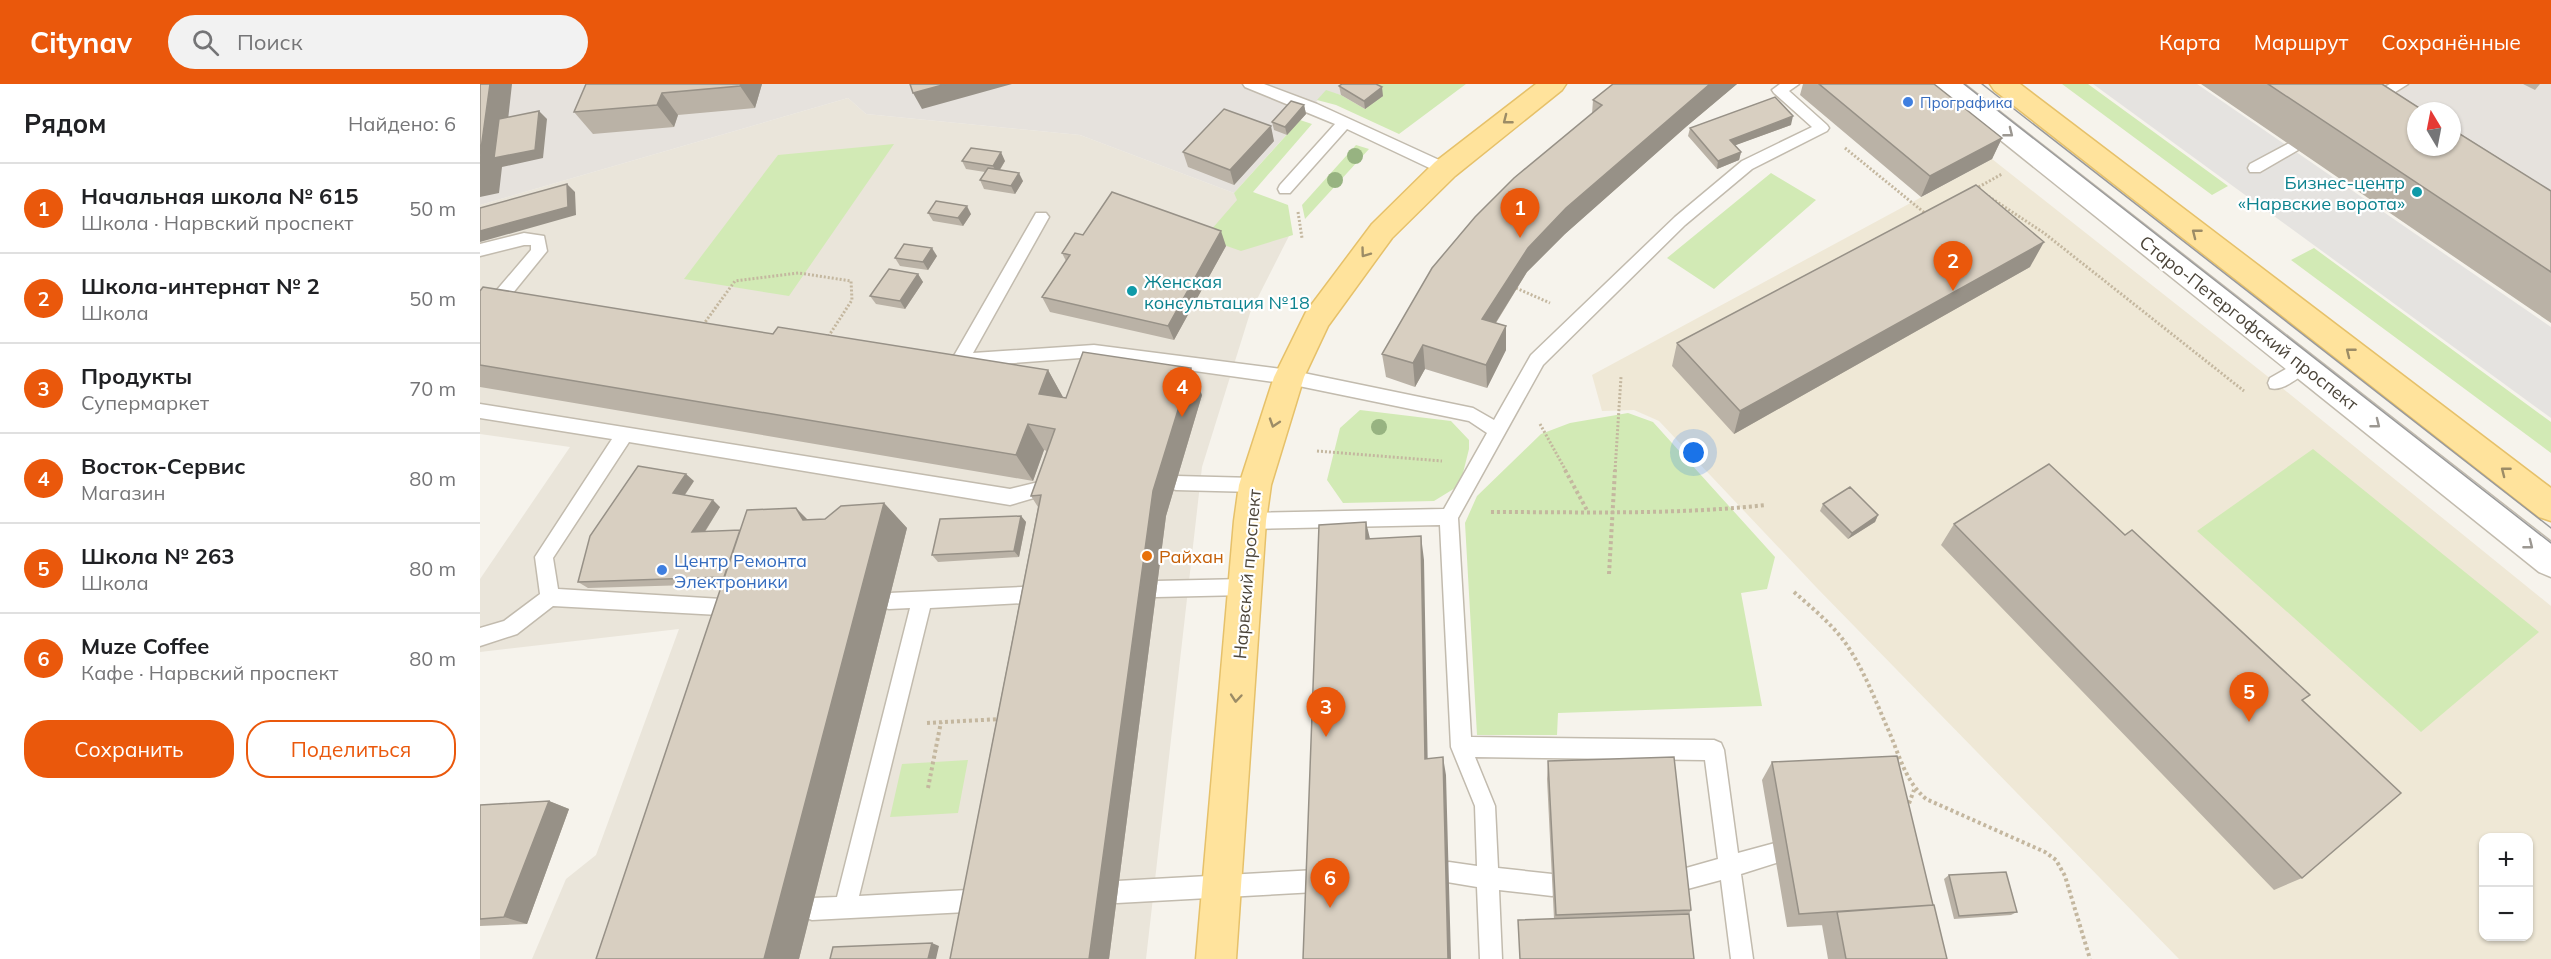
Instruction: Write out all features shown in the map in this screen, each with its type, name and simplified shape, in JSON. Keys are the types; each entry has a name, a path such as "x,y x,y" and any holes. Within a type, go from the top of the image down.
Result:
{"main road":[{"name":"Нарвский проспект","path":"1216,959 1250,521 1255,485 1289,377 1316,320 1382,231 1446,169 1553,84"},
{"path":"2003,84 2551,507"}],"street":[{"name":"Старо-Петергофский проспект","path":"1947,84 2551,562"}],"lane":[{"path":"1250,84 1312,107 1446,169"},
{"path":"1491,959 1485,806 1461,747 1449,517 1537,360 1680,221 1748,165 1785,144 1822,128 1779,90 1792,84"},
{"path":"2362,106 2401,84"},
{"path":"1285,189 1345,122"},
{"path":"2255,168 2293,146"},
{"path":"960,361 1041,217"},
{"path":"480,250 524,239 539,240 539,251 499,299 525,299"},
{"path":"937,358 960,361 1094,351 1289,377 1473,416 1497,431"},
{"path":"1086,371 1094,351"},
{"path":"2276,383 2303,366"},
{"path":"480,411 1010,497 1052,481"},
{"path":"550,597 544,557 624,435"},
{"path":"1176,483 1255,485"},
{"path":"1250,521 1449,517"},
{"path":"1156,589 1245,587"},
{"path":"889,601 1023,597 1044,594"},
{"path":"480,637 510,628 550,597 723,608 752,607"},
{"path":"1019,619 1023,597"},
{"path":"845,908 922,600"},
{"path":"715,631 723,608"},
{"path":"1461,747 1714,750 1742,959"},
{"path":"1680,880 1775,854"},
{"path":"1449,873 1552,885"},
{"path":"812,909 977,900 971,878"},
{"path":"1117,892 1316,881"}],"path":[{"path":"1822,128 1926,214 1936,209"},
{"path":"1967,193 2007,171"},
{"path":"1977,188 2044,233 2245,391"},
{"path":"700,328 735,281 799,273 851,281 852,300 823,344"},
{"path":"1516,288 1523,291"},
{"path":"1609,574 1615,512 1621,377"},
{"path":"1521,390 1588,512"},
{"path":"1317,451 1441,461"},
{"path":"1489,512 1615,512 1731,509 1766,505"},
{"path":"1794,592 1818,614 1850,651 1894,742 1906,777 1914,790 1926,799 2045,852 2056,860 2065,876 2090,959"},
{"path":"890,726 1000,718"},
{"path":"928,788 941,722"},
{"path":"1905,814 1914,790"}],"shaded area":[{"path":"480,84 1353,84 1341,95 1326,91 1234,193 1080,135 866,114 848,98 480,205"},
{"path":"2093,84 2197,84 2551,327 2551,418"},
{"path":"2310,84 2551,84 2551,241 2421,156 2461,156 2461,102 2407,102 2407,147"},
{"path":"848,98 866,114 1080,135 1234,193 1292,230 1250,313 1202,467 1146,959 532,959 566,879 596,855 679,629 480,652 480,579 570,447 480,434 480,205"},
{"path":"1992,159 2276,383 2551,606 2551,959 2179,959 1816,587 1659,421 1634,410 1602,411 1592,375"}],"green space":[{"path":"1363,84 1466,84 1399,134 1336,105 1317,100 1326,90 1341,95 1365,109"},
{"path":"2062,84 2088,84 2228,186 2212,195"},
{"path":"1300,120 1312,124 1253,192 1288,205 1293,235 1241,251 1204,238 1237,200 1234,193"},
{"path":"894,144 789,296 684,279 778,155"},
{"path":"1356,145 1369,149 1305,219 1302,205"},
{"path":"1771,173 1816,200 1714,289 1667,258"},
{"path":"2314,248 2551,422 2551,453 2291,260"},
{"path":"1360,410 1451,421 1469,440 1460,485 1434,501 1343,503 1327,480 1340,428"},
{"path":"1628,413 1653,422 1775,557 1767,589 1741,593 1762,706 1558,713 1557,735 1477,735 1465,523 1477,496 1541,434 1570,423"},
{"path":"2313,449 2539,632 2421,732 2197,531"},
{"path":"968,760 958,813 890,817 902,764"}],"building":[{"path":"480,84 490,84 480,156"},
{"path":"586,84 741,84 740,86 662,93 657,105 574,112"},
{"path":"910,84 946,84 913,93"},
{"path":"1342,84 1376,84 1382,87 1364,101 1339,86"},
{"path":"1613,84 1710,84 1566,208 1528,248 1482,319 1506,326 1486,365 1423,345 1413,363 1382,354 1432,268 1475,217 1514,178 1602,105 1593,100"},
{"path":"1819,84 1934,84 2002,138 1930,176"},
{"path":"2268,84 2382,84 2410,102 2407,102 2407,156 2461,156 2461,135 2551,191 2551,272"},
{"path":"1775,97 1793,116 1730,140 1741,152 1718,161 1690,128"},
{"path":"1291,101 1304,105 1285,127 1272,122"},
{"path":"1224,109 1271,126 1230,170 1183,152"},
{"path":"539,111 535,150 494,158 499,119"},
{"path":"971,148 1001,152 993,166 962,161"},
{"path":"988,168 1019,173 1011,186 980,180"},
{"path":"567,184 568,207 480,231 480,208"},
{"path":"1976,185 2044,242 1740,411 1677,343"},
{"name":"Женская консультация №18","path":"1112,192 1221,231 1168,326 1042,297 1070,255 1062,253 1075,233 1083,235"},
{"path":"936,201 967,206 958,218 928,213"},
{"path":"904,244 932,248 923,262 895,258"},
{"path":"889,269 918,274 900,301 870,296"},
{"path":"483,287 773,334 778,327 1048,370 1039,394 1066,398 1083,352 1191,368 1153,491 1089,959 950,959 1041,495 1031,496 1055,429 1028,424 1016,455 480,365 480,291"},
{"path":"2049,464 2125,535 2132,530 2310,695 2302,700 2401,793 2302,878 1954,524"},
{"path":"638,466 686,474 673,493 713,500 692,532 740,530 724,577 578,582 590,536"},
{"path":"1850,487 1878,515 1852,533 1823,504"},
{"path":"884,503 764,959 596,959 747,510 796,508 803,520 825,519 841,506"},
{"path":"1021,516 1014,551 932,555 940,519"},
{"path":"1366,522 1366,539 1421,536 1425,759 1443,757 1448,959 1303,959 1319,525"},
{"path":"1897,756 1933,905 1799,914 1772,762"},
{"path":"1674,757 1691,910 1556,915 1548,761"},
{"path":"549,801 504,917 480,919 480,805"},
{"path":"2006,872 2017,912 1959,916 1949,875"},
{"path":"1934,905 1947,959 1846,959 1837,912"},
{"path":"1689,914 1694,959 1520,959 1518,920"},
{"path":"932,943 928,959 830,959 833,947"}],"tram line":[{"path":"1964,84 2551,543"},
{"path":"1982,84 2551,528"}],"place":[{"name":"Прографика","path":"1908,102"},
{"name":"Бизнес-центр «Нарвские ворота»","path":"2417,192"},
{"name":"Начальная школа № 615","path":"1520,238"},
{"name":"Женская консультация №18","path":"1132,291"},
{"name":"Школа-интернат № 2","path":"1953,291"},
{"name":"Восток-Сервис","path":"1182,417"},
{"name":"Райхан","path":"1147,556"},
{"name":"Центр Ремонта Электроники","path":"662,570"},
{"name":"Школа № 263","path":"2249,722"},
{"name":"Продукты","path":"1326,737"},
{"name":"Muze Coffee","path":"1330,908"}]}
